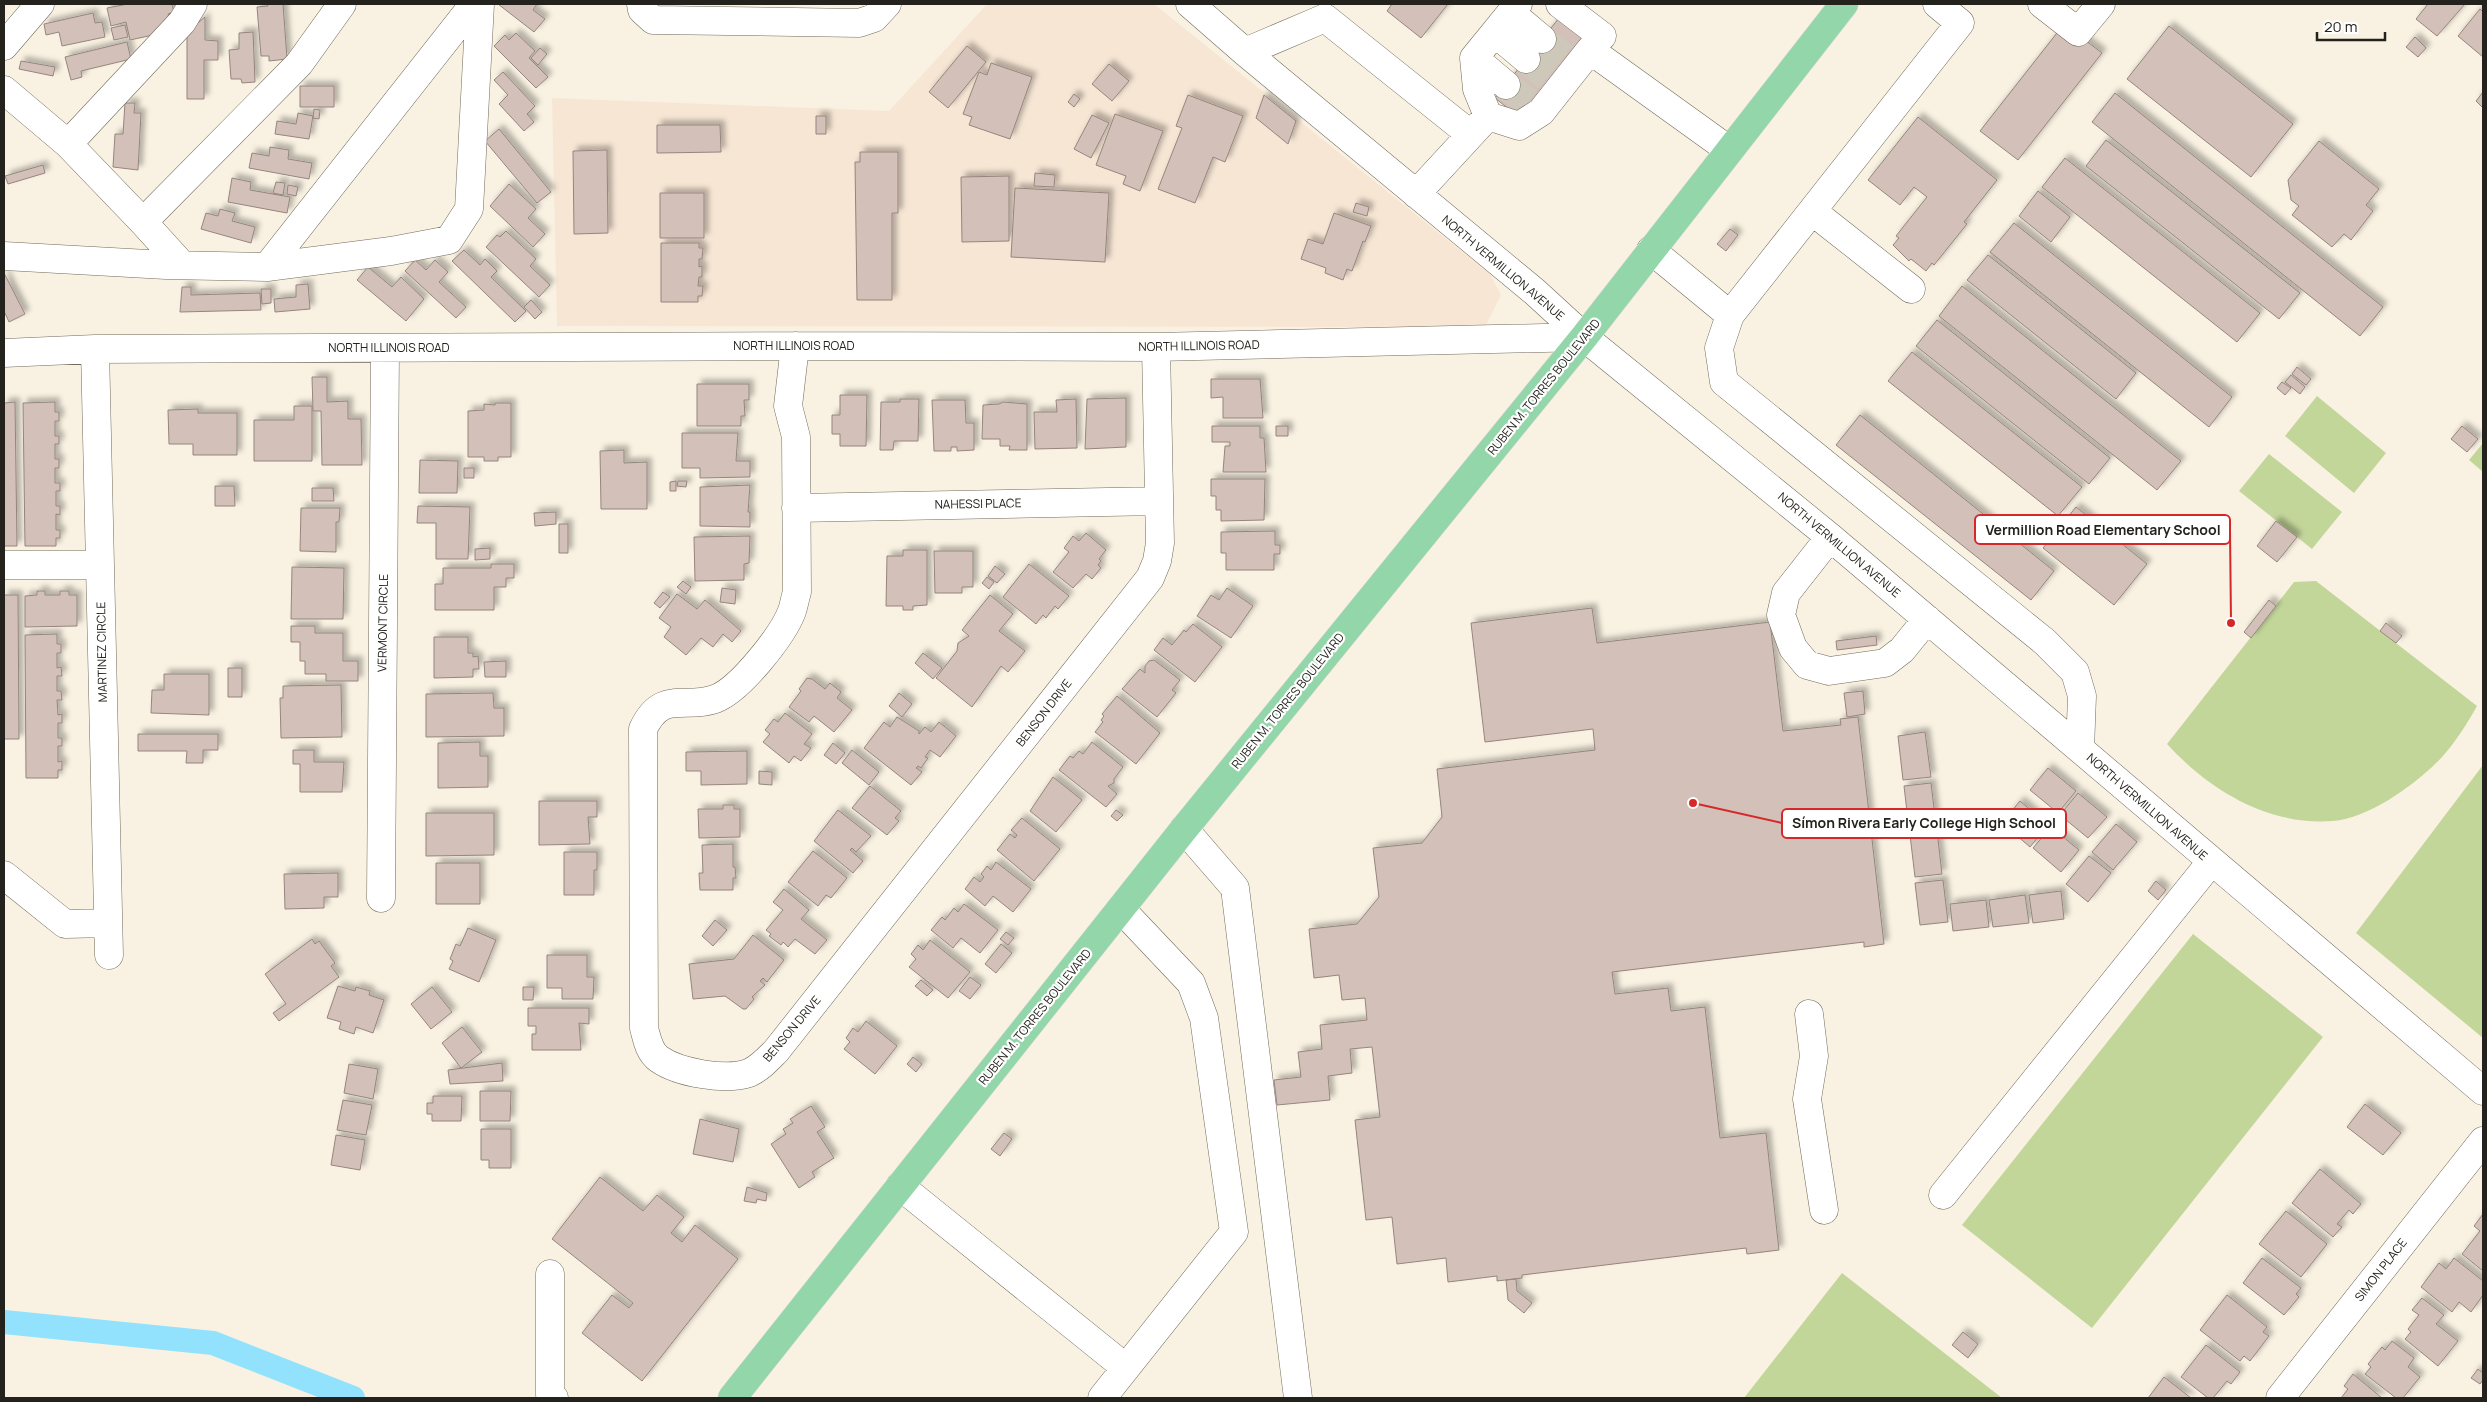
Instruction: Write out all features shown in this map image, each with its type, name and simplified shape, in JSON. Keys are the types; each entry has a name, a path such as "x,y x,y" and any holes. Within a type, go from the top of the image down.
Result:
{"main road":[{"name":"RUBEN M. TORRES BOULEVARD","path":"732,1398 1184,829 1584,337 1844,4"}],"street":[{"path":"4,46 40,4"},
{"path":"68,144 182,22 193,4"},
{"path":"143,222 299,64 342,4"},
{"path":"267,267 474,4"},
{"path":"4,256 182,265 267,267 391,252 449,240 469,209 480,4"},
{"path":"641,4 642,10 653,20 859,23 874,18 887,4"},
{"name":"NORTH VERMILLION AVENUE","path":"1190,4 1534,292 1584,337 1830,537 2483,1091"},
{"path":"1245,52 1325,18 1479,125 1519,126 1569,69 1602,36 1560,4"},
{"path":"1936,4 1960,23 1730,315 1719,348 1724,382 2045,642 2075,672 2082,696 2080,749"},
{"path":"2042,4 2078,32 2101,4"},
{"path":"1416,194 1479,125 1474,58 1508,16 1534,49"},
{"path":"1474,58 1506,85"},
{"path":"1569,69 1729,150"},
{"path":"4,90 68,144 182,265"},
{"path":"1812,211 1911,289"},
{"path":"1651,250 1730,315"},
{"name":"NORTH ILLINOIS ROAD","path":"4,353 96,349 794,346 1156,347 1584,337"},
{"name":"BENSON DRIVE","path":"794,346 788,406 796,437 797,592 792,612 774,642 730,690 715,699 663,706 650,715 643,729 644,1028 649,1045 659,1058 692,1072 730,1076 748,1073 759,1068 776,1051 1150,578 1157,561 1160,543 1156,347"},
{"name":"VERMONT CIRCLE","path":"381,898 385,348"},
{"name":"MARTINEZ CIRCLE","path":"96,349 109,954"},
{"name":"NAHESSI PLACE","path":"796,508 1159,501"},
{"path":"1830,537 1786,593 1781,615 1792,648 1807,665 1829,671 1886,663 1902,650 1927,619"},
{"path":"4,565 100,565"},
{"path":"1184,829 1236,888 1298,1398"},
{"path":"1943,1195 2211,862"},
{"path":"4,875 64,924 108,923"},
{"path":"1102,1398 1234,1232 1204,1018 1191,983 1121,909"},
{"path":"1808,1014 1814,1056 1807,1099 1824,1210"},
{"name":"SIMON PLACE","path":"2280,1398 2483,1141"},
{"path":"900,1186 1126,1368"},
{"path":"550,1274 550,1395 554,1398"}],"shaded area":[{"path":"987,4 1154,4 1490,274 1501,295 1485,327 557,326 552,98 889,111"}],"green space":[{"path":"2317,396 2386,453 2354,493 2285,436"},
{"path":"2483,443 2483,472 2469,460"},
{"path":"2269,454 2342,512 2312,549 2239,491"},
{"path":"2316,581 2477,706 2443,756 2407,788 2362,813 2333,821 2309,821 2286,818 2241,802 2202,776 2167,744 2294,582"},
{"path":"2483,765 2483,1038 2356,933"},
{"path":"2193,934 2323,1037 2092,1328 1962,1225"},
{"path":"1842,1273 2002,1398 1744,1398"}],"building":[{"path":"128,4 172,4 174,12 168,14 170,25 167,32 130,40 126,22 111,26 107,8"},
{"path":"267,4 283,4 287,59 269,61 269,56 261,56 257,7 268,6"},
{"path":"498,4 537,4 533,10 545,19 534,32"},
{"path":"1392,4 1448,4 1421,38 1387,11"},
{"path":"2428,4 2465,4 2437,36 2416,19"},
{"path":"2480,9 2483,12 2483,57 2458,36"},
{"path":"93,13 95,23 102,22 105,37 62,46 59,32 46,35 44,24"},
{"path":"205,17 205,40 218,41 218,60 204,60 204,99 187,99 187,32"},
{"path":"1559,18 1584,38 1520,118 1495,98"},
{"path":"2064,24 2102,53 2018,160 1980,131"},
{"path":"125,25 128,37 114,40 111,28"},
{"path":"2169,26 2293,124 2251,177 2127,79"},
{"path":"253,32 255,82 242,83 241,79 231,79 229,50 239,49 239,33"},
{"path":"516,33 535,51 529,58 548,77 536,88 494,46 505,35 509,40"},
{"path":"2415,37 2426,48 2418,57 2406,47"},
{"path":"127,42 131,59 81,71 82,77 71,80 65,57"},
{"path":"967,46 986,62 948,108 929,92"},
{"path":"540,48 547,54 538,65 531,58"},
{"path":"21,61 55,67 53,76 19,69"},
{"path":"991,63 1032,77 1010,139 969,125 972,117 963,114 979,72 987,75"},
{"path":"1109,64 1129,81 1112,101 1092,84"},
{"path":"503,72 535,106 527,114 534,122 524,131 499,104 508,95 494,80"},
{"path":"300,86 334,86 334,107 300,107"},
{"path":"2483,92 2483,108 2476,101"},
{"path":"2115,93 2383,307 2360,336 2092,122"},
{"path":"1074,94 1080,99 1074,107 1068,102"},
{"path":"1188,95 1243,116 1225,162 1213,157 1195,203 1158,189 1182,128 1176,126"},
{"path":"1264,95 1296,121 1288,144 1256,118"},
{"path":"125,103 135,103 134,113 141,113 138,170 113,167 115,134 123,134"},
{"path":"314,109 320,110 319,119 313,118"},
{"path":"298,113 313,116 309,139 275,134 277,121 296,124"},
{"path":"1115,114 1163,131 1140,191 1123,184 1126,176 1096,165"},
{"path":"1092,115 1109,123 1091,158 1074,149"},
{"path":"816,116 826,116 826,134 816,134"},
{"path":"1918,117 1997,180 1964,222 1967,224 1934,265 1932,263 1926,271 1911,259 1909,261 1893,245 1899,238 1896,236 1927,197 1914,187 1900,205 1868,180"},
{"path":"657,125 720,125 721,152 657,153"},
{"path":"499,129 551,192 537,203 485,141"},
{"path":"2106,140 2300,293 2279,319 2086,166"},
{"path":"2319,141 2379,189 2366,205 2373,211 2351,240 2344,234 2332,247 2292,215 2299,206 2291,200 2288,180"},
{"path":"270,147 289,150 288,159 312,163 309,179 249,168 252,153 269,156"},
{"path":"607,150 608,233 574,234 573,151"},
{"path":"860,152 898,152 898,213 892,213 892,300 857,300 855,162 860,162"},
{"path":"2065,158 2260,313 2237,342 2042,187"},
{"path":"43,165 45,173 8,184 5,176"},
{"path":"1035,173 1055,175 1054,187 1034,186"},
{"path":"1009,176 1009,241 962,242 961,177"},
{"path":"232,178 251,182 250,190 290,197 287,213 228,202"},
{"path":"276,182 285,183 283,195 273,193"},
{"path":"509,184 536,209 528,218 545,234 533,247 490,206"},
{"path":"288,185 298,187 296,196 287,194"},
{"path":"1015,188 1109,193 1105,262 1011,257"},
{"path":"2038,191 2070,217 2051,242 2019,216"},
{"path":"660,193 704,193 704,238 660,238"},
{"path":"1356,203 1369,207 1367,216 1353,212"},
{"path":"220,209 235,213 232,221 255,227 251,243 201,229 206,213 218,216"},
{"path":"1334,213 1371,226 1365,242 1363,241 1352,271 1347,269 1343,280 1325,273 1326,268 1301,259 1308,239 1323,244"},
{"path":"2014,223 2232,397 2209,427 1990,252"},
{"path":"1730,229 1738,235 1726,251 1717,244"},
{"path":"506,231 536,259 530,266 550,285 539,297 486,247 497,235 500,237"},
{"path":"661,243 699,243 699,248 703,248 702,259 699,259 699,267 702,266 702,277 699,277 698,286 703,286 702,296 698,296 698,302 661,302"},
{"path":"464,250 480,265 485,259 497,271 491,277 526,311 515,322 452,261"},
{"path":"1988,255 2136,373 2116,399 1967,280"},
{"path":"415,260 426,270 435,260 448,272 439,282 466,307 456,318 405,271"},
{"path":"368,267 392,287 401,277 424,299 406,321 357,280"},
{"path":"4,273 25,314 9,322 4,311"},
{"path":"308,284 310,309 275,312 274,299 296,297 296,285"},
{"path":"1962,286 2181,461 2157,490 1939,316"},
{"path":"182,287 191,287 191,295 260,293 261,310 180,312"},
{"path":"261,289 271,289 271,303 262,304"},
{"path":"531,300 542,312 535,319 524,307"},
{"path":"1937,320 2110,458 2089,484 1916,346"},
{"path":"1912,352 2082,487 2058,516 1888,381"},
{"path":"2297,367 2311,379 2306,385 2292,374"},
{"path":"2291,375 2305,387 2300,394 2285,382"},
{"path":"312,377 327,377 327,402 348,401 348,419 361,419 362,465 322,465 321,411 313,411"},
{"path":"1211,379 1260,379 1263,418 1223,418 1223,397 1211,398"},
{"path":"2282,382 2291,388 2285,395 2277,388"},
{"path":"697,384 749,384 749,400 744,400 745,416 741,416 741,426 697,426"},
{"path":"840,395 867,395 866,446 840,446 840,434 832,434 832,415 840,415"},
{"path":"1126,398 1126,447 1085,449 1087,399"},
{"path":"900,399 919,399 918,441 894,441 893,450 880,450 881,402 900,402"},
{"path":"1076,399 1077,448 1035,449 1034,412 1057,412 1056,400"},
{"path":"932,400 965,400 966,423 974,423 974,450 957,451 957,447 951,447 951,451 934,451"},
{"path":"15,402 17,546 4,546 4,403"},
{"path":"55,402 55,412 59,412 59,421 55,421 55,436 59,436 59,444 55,444 55,459 59,459 59,468 55,468 55,483 60,483 60,491 56,491 56,506 60,506 60,515 56,514 56,530 60,530 60,538 56,538 56,546 25,546 23,403"},
{"path":"1003,402 1027,404 1027,450 1009,450 1010,446 1000,446 1000,439 982,439 983,405"},
{"path":"495,403 511,403 511,457 498,457 498,461 484,461 484,457 468,457 468,411 484,410 484,404 495,405"},
{"path":"294,406 312,406 312,461 254,461 254,420 294,420"},
{"path":"198,409 198,413 237,413 237,455 193,455 193,444 169,444 168,410"},
{"path":"1860,415 2054,571 2031,600 1836,445"},
{"path":"1212,426 1260,426 1260,438 1264,438 1266,472 1223,472 1225,446 1230,446 1230,442 1212,442"},
{"path":"1276,426 1288,426 1288,436 1276,436"},
{"path":"2462,426 2478,439 2467,452 2451,439"},
{"path":"682,433 738,433 736,461 750,461 750,477 700,478 700,468 682,468"},
{"path":"624,450 624,463 647,462 647,509 601,509 600,451"},
{"path":"420,460 458,461 457,493 419,493"},
{"path":"464,468 474,468 474,478 464,478"},
{"path":"1211,479 1265,479 1264,520 1221,521 1221,510 1216,510 1216,496 1211,496"},
{"path":"676,481 676,491 670,491 670,482"},
{"path":"678,481 687,481 686,487 677,486"},
{"path":"750,485 748,512 750,512 750,527 700,526 700,487"},
{"path":"215,486 234,486 235,506 215,506"},
{"path":"312,488 333,488 334,501 312,501"},
{"path":"418,506 470,507 468,559 436,559 436,523 417,523"},
{"path":"2076,507 2147,564 2114,605 2043,548"},
{"path":"301,508 340,508 339,522 336,522 336,552 300,551"},
{"path":"556,512 556,524 535,526 534,513"},
{"path":"2276,521 2297,537 2277,562 2257,546"},
{"path":"559,524 568,524 568,553 559,553"},
{"path":"1275,531 1275,545 1280,545 1280,554 1274,554 1274,570 1226,570 1226,553 1221,553 1221,532"},
{"path":"1086,533 1106,550 1099,559 1101,561 1098,565 1101,568 1092,579 1086,574 1073,588 1053,572 1069,552 1064,548 1073,536 1079,541"},
{"path":"750,536 749,563 744,564 744,580 695,581 694,537"},
{"path":"490,548 490,559 475,560 475,549"},
{"path":"903,550 927,550 927,605 913,606 913,610 903,610 903,606 886,606 887,556 903,556"},
{"path":"934,551 973,551 973,587 962,587 962,593 935,593"},
{"path":"491,564 514,564 514,578 506,578 506,587 494,587 494,610 435,610 435,584 443,584 443,568 491,568"},
{"path":"1029,564 1069,596 1058,609 1055,606 1046,618 1043,615 1036,624 1003,597"},
{"path":"995,566 1005,574 997,583 988,576"},
{"path":"292,567 344,568 343,619 291,619"},
{"path":"987,577 994,582 989,589 982,583"},
{"path":"683,581 691,587 686,594 677,587"},
{"path":"722,588 736,590 735,604 720,602"},
{"path":"1227,588 1253,606 1231,638 1197,616 1211,595 1219,600"},
{"path":"37,591 45,591 45,595 60,595 60,591 69,591 69,595 77,595 77,626 25,627 25,596 37,595"},
{"path":"663,592 670,597 660,608 654,603"},
{"path":"677,594 697,609 705,600 741,631 732,642 723,634 713,647 701,638 686,655 664,637 671,627 659,618"},
{"path":"4,595 18,595 19,739 4,739"},
{"path":"990,595 1013,614 999,631 1025,651 1008,672 1001,666 972,707 936,678 957,651 958,643 969,636 962,630"},
{"path":"2269,600 2276,606 2251,638 2244,632"},
{"path":"1592,608 1597,643 1770,622 1783,731 1841,725 1840,719 1858,717 1884,944 1864,947 1864,942 1612,972 1615,994 1668,988 1671,1011 1705,1007 1720,1138 1766,1133 1779,1250 1747,1254 1746,1248 1522,1275 1522,1278 1497,1281 1497,1276 1448,1282 1446,1258 1397,1264 1392,1217 1366,1220 1355,1120 1380,1117 1372,1047 1350,1049 1352,1073 1328,1076 1330,1100 1277,1105 1274,1080 1301,1077 1298,1052 1322,1049 1320,1025 1367,1020 1365,998 1342,1000 1339,975 1314,978 1309,929 1357,924 1379,897 1373,848 1422,843 1442,817 1437,769 1595,750 1593,729 1485,742 1471,623"},
{"path":"2386,623 2402,636 2396,643 2380,631"},
{"path":"1193,624 1222,647 1195,682 1154,650 1163,638 1172,645 1184,630 1186,632"},
{"path":"291,626 315,626 315,633 343,633 343,661 358,661 358,681 326,681 326,674 305,674 305,661 300,661 300,642 291,642"},
{"path":"57,634 57,644 61,644 61,653 57,653 57,668 61,667 62,676 57,676 57,691 61,691 62,700 57,700 58,715 62,714 62,723 58,723 58,738 62,738 62,746 58,746 58,762 62,761 62,770 58,770 58,778 26,778 25,635"},
{"path":"1876,636 1877,645 1837,650 1836,641"},
{"path":"434,637 468,637 468,653 473,653 473,657 478,656 479,669 473,669 473,677 434,678"},
{"path":"923,653 942,668 933,679 915,663"},
{"path":"1154,660 1180,680 1172,690 1176,693 1157,717 1122,689 1140,669 1145,673 1145,666 1149,661"},
{"path":"506,661 506,677 485,677 484,662"},
{"path":"228,668 242,668 242,697 228,697"},
{"path":"164,674 209,674 209,715 151,713 152,690 164,690"},
{"path":"807,678 812,679 825,689 830,683 841,692 837,698 852,710 834,732 814,716 809,722 789,707 801,691 799,689"},
{"path":"341,685 342,737 281,738 280,698 283,698 283,686"},
{"path":"1863,691 1865,714 1847,717 1844,693"},
{"path":"493,693 494,708 504,708 504,736 426,737 426,694"},
{"path":"899,693 912,704 902,717 889,706"},
{"path":"1117,696 1160,733 1136,764 1095,732 1103,722 1101,720 1104,716 1102,714"},
{"path":"785,713 812,734 804,744 811,748 801,761 794,756 789,763 763,742 770,734 765,730 774,719 778,722"},
{"path":"897,717 919,731 919,734 925,727 931,732 939,722 956,736 940,757 930,750 925,757 928,758 921,768 918,766 916,768 922,772 911,785 864,748 884,722 890,727"},
{"path":"1925,732 1931,777 1903,780 1898,736"},
{"path":"138,734 218,734 218,750 203,750 203,763 186,763 187,751 138,751"},
{"path":"480,742 480,756 488,756 488,787 438,788 438,743"},
{"path":"1092,742 1123,767 1114,779 1114,783 1108,786 1117,794 1106,807 1059,770 1070,756 1073,758 1079,751 1083,754"},
{"path":"833,743 845,753 836,764 824,755"},
{"path":"293,750 314,750 314,762 344,762 342,792 300,792 300,764 293,764"},
{"path":"852,750 879,772 869,785 842,763"},
{"path":"747,751 747,784 701,785 701,771 686,771 686,752"},
{"path":"2048,768 2076,791 2058,813 2030,790"},
{"path":"759,771 772,772 772,785 759,784"},
{"path":"1053,777 1082,800 1056,832 1030,811"},
{"path":"1931,783 1936,825 1909,829 1904,786"},
{"path":"870,786 901,811 895,818 899,821 887,835 852,808"},
{"path":"2078,793 2107,817 2088,838 2060,815"},
{"path":"539,801 597,801 597,817 588,817 590,844 539,845"},
{"path":"2020,801 2048,825 2030,847 2002,823"},
{"path":"723,805 734,805 734,809 740,809 740,837 699,838 698,809 723,809"},
{"path":"838,810 871,836 856,852 852,848 850,850 863,861 853,873 814,841"},
{"path":"1116,810 1123,815 1117,821 1111,816"},
{"path":"426,813 494,813 494,855 426,856"},
{"path":"1022,818 1060,849 1034,881 997,850 1010,834 1015,838 1017,835 1011,830"},
{"path":"2116,824 2137,842 2113,870 2092,852"},
{"path":"2051,827 2079,850 2061,872 2033,848"},
{"path":"1937,831 1942,874 1915,877 1910,835"},
{"path":"733,844 733,867 735,867 736,878 733,878 733,890 700,890 699,873 703,873 702,845"},
{"path":"813,851 847,878 831,898 826,895 818,906 788,882"},
{"path":"564,852 597,852 597,870 594,870 594,895 564,895"},
{"path":"2089,856 2111,873 2088,902 2066,884"},
{"path":"996,862 1031,889 1013,912 993,896 985,906 965,889 974,877 980,882 984,877 981,874 987,866 991,870"},
{"path":"436,863 480,863 480,904 436,904"},
{"path":"338,873 338,897 324,897 324,908 285,909 284,874"},
{"path":"1943,880 1948,922 1920,925 1915,883"},
{"path":"2156,881 2166,890 2158,900 2148,891"},
{"path":"784,889 809,910 801,919 827,940 815,954 795,939 788,947 783,942 781,945 769,936 771,934 766,930 783,910 773,902"},
{"path":"2061,891 2064,919 2033,923 2029,895"},
{"path":"2025,895 2029,923 1993,927 1989,900"},
{"path":"1986,900 1989,927 1953,931 1950,904"},
{"path":"964,904 998,930 980,953 961,938 953,948 931,930 942,917 945,920 954,908 958,912"},
{"path":"715,920 727,930 713,946 702,936"},
{"path":"468,928 496,940 479,982 449,969 453,961 450,959 456,944 460,946"},
{"path":"1006,932 1014,938 1008,945 1000,939"},
{"path":"753,935 784,960 767,982 763,978 760,981 765,985 752,997 754,999 746,1009 743,1009 725,996 693,999 689,964 734,959"},
{"path":"312,939 315,944 319,941 335,963 331,966 339,977 279,1021 273,1013 286,1004 265,974"},
{"path":"930,940 970,972 948,998 909,967 916,959 911,954 918,945 923,950"},
{"path":"1001,944 1012,953 996,973 985,964"},
{"path":"547,955 587,955 587,977 594,977 593,999 562,999 562,988 547,988"},
{"path":"970,977 981,985 970,999 959,991"},
{"path":"921,980 933,990 927,996 915,986"},
{"path":"338,986 355,991 356,987 370,991 369,995 384,1000 373,1033 356,1027 354,1034 339,1029 341,1022 327,1018"},
{"path":"432,987 452,1012 431,1029 411,1004"},
{"path":"523,987 534,987 533,1000 523,1000"},
{"path":"528,1008 589,1008 589,1024 579,1023 581,1050 532,1050 532,1034 536,1034 536,1026 528,1026"},
{"path":"866,1021 897,1046 875,1074 844,1049 850,1042 846,1038 853,1028 858,1032"},
{"path":"462,1027 482,1052 461,1068 442,1043"},
{"path":"913,1057 922,1064 916,1072 907,1064"},
{"path":"502,1063 503,1081 450,1084 448,1070"},
{"path":"349,1064 378,1069 373,1099 344,1093"},
{"path":"480,1091 511,1091 510,1121 480,1121"},
{"path":"433,1096 462,1096 461,1121 432,1121 432,1114 427,1114 427,1103 433,1103"},
{"path":"343,1100 372,1105 366,1135 337,1130"},
{"path":"2365,1104 2401,1133 2383,1155 2347,1127"},
{"path":"811,1106 825,1127 817,1132 834,1158 812,1172 815,1177 799,1188 771,1144 786,1134 783,1129 793,1123 790,1119"},
{"path":"700,1119 739,1129 733,1162 693,1154"},
{"path":"481,1129 511,1129 511,1168 489,1168 489,1160 481,1160"},
{"path":"1004,1133 1012,1139 1000,1156 991,1149"},
{"path":"336,1135 365,1140 360,1170 331,1165"},
{"path":"2320,1169 2361,1204 2353,1214 2349,1210 2337,1224 2342,1227 2333,1237 2292,1203"},
{"path":"600,1177 643,1211 657,1195 684,1217 671,1233 682,1242 695,1225 738,1259 642,1381 582,1333 612,1295 629,1308 633,1303 552,1239"},
{"path":"747,1187 767,1193 766,1201 757,1199 756,1203 744,1201"},
{"path":"2286,1211 2327,1244 2301,1277 2259,1244"},
{"path":"2483,1214 2483,1271 2462,1254 2480,1231 2474,1226"},
{"path":"2262,1258 2301,1288 2296,1294 2299,1297 2284,1315 2243,1283"},
{"path":"2454,1258 2483,1281 2483,1295 2471,1312 2459,1302 2452,1312 2421,1287 2439,1263 2446,1269"},
{"path":"1516,1279 1517,1291 1532,1303 1524,1313 1508,1300 1506,1280"},
{"path":"2227,1295 2267,1327 2263,1332 2269,1336 2250,1361 2244,1356 2240,1361 2200,1330"},
{"path":"2422,1298 2444,1315 2436,1324 2458,1341 2438,1366 2405,1339 2411,1332 2408,1329 2419,1315 2412,1310"},
{"path":"1963,1332 1978,1344 1968,1358 1952,1345"},
{"path":"2392,1341 2414,1358 2408,1367 2420,1377 2403,1398 2396,1398 2365,1374 2371,1367 2368,1364 2382,1347 2385,1350"},
{"path":"2206,1345 2240,1372 2231,1384 2227,1381 2213,1398 2208,1398 2181,1377"},
{"path":"2478,1369 2483,1373 2483,1380 2480,1384 2471,1378"},
{"path":"2353,1374 2382,1398 2341,1398 2348,1389 2344,1386"},
{"path":"2164,1377 2191,1398 2148,1398"}],"waterway":[{"path":"4,1322 213,1343 353,1398"}],"tunnel":[{"path":"1542,39 1566,59"},
{"path":"1526,59 1550,80"},
{"path":"1506,85 1531,104"}],"place":[{"name":"Vermillion Road Elementary School","path":"2231,623"},
{"name":"Símon Rivera Early College High School","path":"1693,803"}]}
